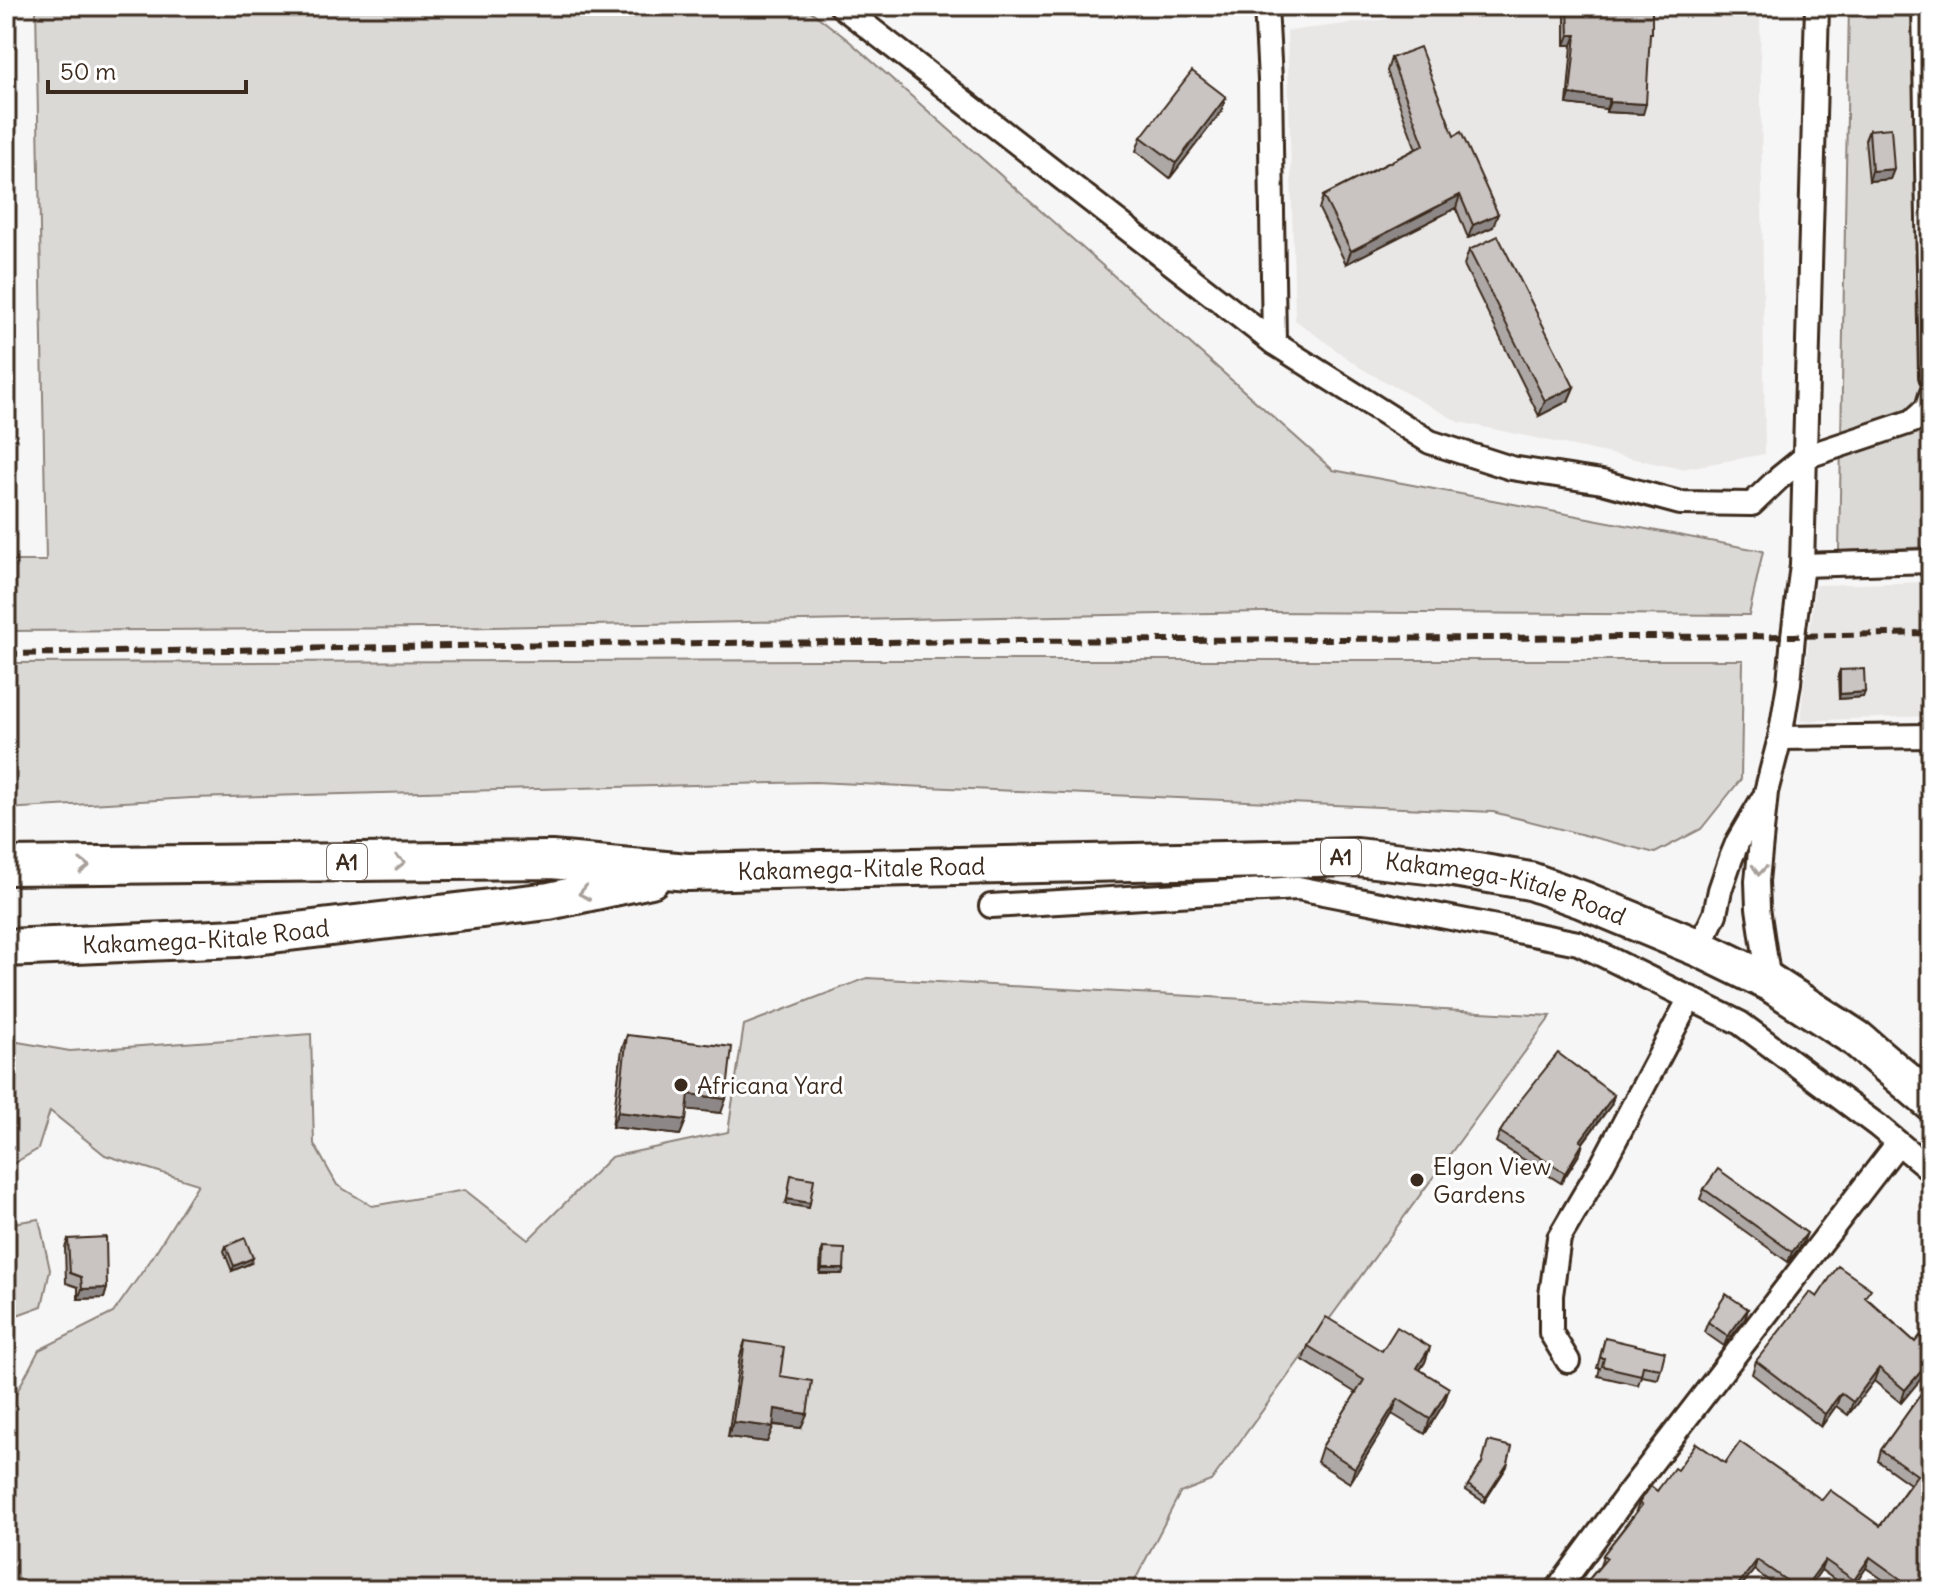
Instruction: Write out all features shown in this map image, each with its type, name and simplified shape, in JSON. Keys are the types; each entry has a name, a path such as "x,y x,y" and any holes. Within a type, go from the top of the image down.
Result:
{"highway":[{"name":"Kakamega-Kitale Road","path":"6,866 551,860 688,872 1357,857 1454,868 1530,881 1583,900 1699,948 1769,982 1857,1039 1931,1102"},
{"name":"Kakamega-Kitale Road","path":"6,948 238,938 549,901 688,872"}],"street":[{"path":"841,6 1274,343 1430,442 1511,468 1602,482 1680,503 1752,504 1805,457 1913,421 1927,408 1931,395"},
{"path":"1266,6 1274,343"},
{"path":"1769,982 1757,881 1766,792 1780,738 1789,683 1802,565 1817,6"},
{"path":"1924,6 1931,376"},
{"path":"1802,565 1931,561"},
{"path":"1780,738 1931,736"},
{"path":"1699,948 1715,914 1720,890 1738,841 1766,792"},
{"path":"991,906 1298,888 1578,943 1740,1023 1931,1170"},
{"path":"1568,1361 1551,1333 1551,1295 1559,1238 1603,1163 1690,998"},
{"path":"1557,1590 1898,1143"}],"shaded area":[{"path":"36,6 804,6 848,40 1333,470 1763,551 1749,615 1263,612 438,628 6,631 6,561 46,561"},
{"path":"1495,6 1760,6 1765,454 1682,469 1459,422 1362,369 1295,320 1287,31"},
{"path":"1849,6 1931,6 1931,547 1839,551"},
{"path":"1931,582 1931,716 1800,721 1815,585"},
{"path":"1743,660 1741,779 1701,829 1655,853 1493,812 815,782 191,798 6,809 6,663"},
{"path":"867,978 1551,1016 1211,1481 1180,1493 1130,1590 6,1590 6,1403 11,1403 39,1350 113,1313 198,1184 105,1155 50,1111 38,1149 6,1168 6,1040 70,1051 311,1034 314,1144 337,1185 372,1206 465,1190 528,1240 611,1157 728,1132 744,1025"},
{"path":"39,1219 50,1270 42,1306 6,1319 6,1224"}],"building":[{"path":"1568,6 1652,6 1646,104 1610,102 1610,99 1570,94 1576,35 1569,35"},
{"path":"1420,47 1454,136 1461,132 1498,214 1473,225 1460,195 1351,251 1323,196 1424,145 1391,58"},
{"path":"1192,71 1226,97 1176,163 1141,137"},
{"path":"1891,128 1894,169 1872,171 1869,130"},
{"path":"1498,236 1574,387 1545,401 1469,250"},
{"path":"1864,669 1865,692 1840,694 1840,670"},
{"path":"627,1035 732,1047 726,1099 689,1094 686,1120 618,1112"},
{"path":"1558,1053 1614,1095 1580,1141 1583,1143 1565,1173 1500,1132 1519,1102"},
{"path":"1718,1169 1807,1233 1792,1252 1704,1189"},
{"path":"791,1175 814,1179 810,1203 787,1199"},
{"path":"106,1237 107,1288 82,1289 81,1277 70,1273 68,1239"},
{"path":"245,1238 253,1258 234,1266 226,1246"},
{"path":"823,1248 845,1249 844,1269 822,1269"},
{"path":"1838,1266 1871,1289 1865,1297 1915,1342 1920,1336 1931,1345 1931,1360 1905,1390 1879,1368 1853,1402 1841,1393 1825,1414 1756,1361 1810,1292 1817,1297"},
{"path":"1726,1294 1748,1309 1728,1336 1708,1322"},
{"path":"1326,1317 1382,1351 1397,1327 1430,1347 1417,1368 1449,1388 1430,1419 1398,1399 1355,1468 1322,1447 1364,1380 1308,1346"},
{"path":"1605,1338 1665,1352 1661,1369 1643,1366 1641,1375 1602,1366 1604,1358 1600,1358"},
{"path":"745,1341 784,1347 780,1376 812,1381 807,1414 775,1409 773,1427 733,1422"},
{"path":"1926,1387 1931,1391 1931,1590 1911,1590 1913,1588 1870,1557 1854,1580 1825,1560 1803,1590 1757,1560 1734,1590 1580,1590 1607,1558 1603,1555 1642,1505 1639,1503 1651,1486 1657,1491 1696,1443 1725,1463 1740,1442 1822,1500 1830,1490 1880,1526 1917,1475 1881,1450"},
{"path":"1488,1441 1512,1447 1508,1463 1486,1497 1468,1485 1482,1463"}],"railway":[{"path":"6,654 561,644 1931,633"}],"place":[{"name":"Africana Yard","path":"681,1085"},
{"name":"Elgon View Gardens","path":"1417,1180"}]}
